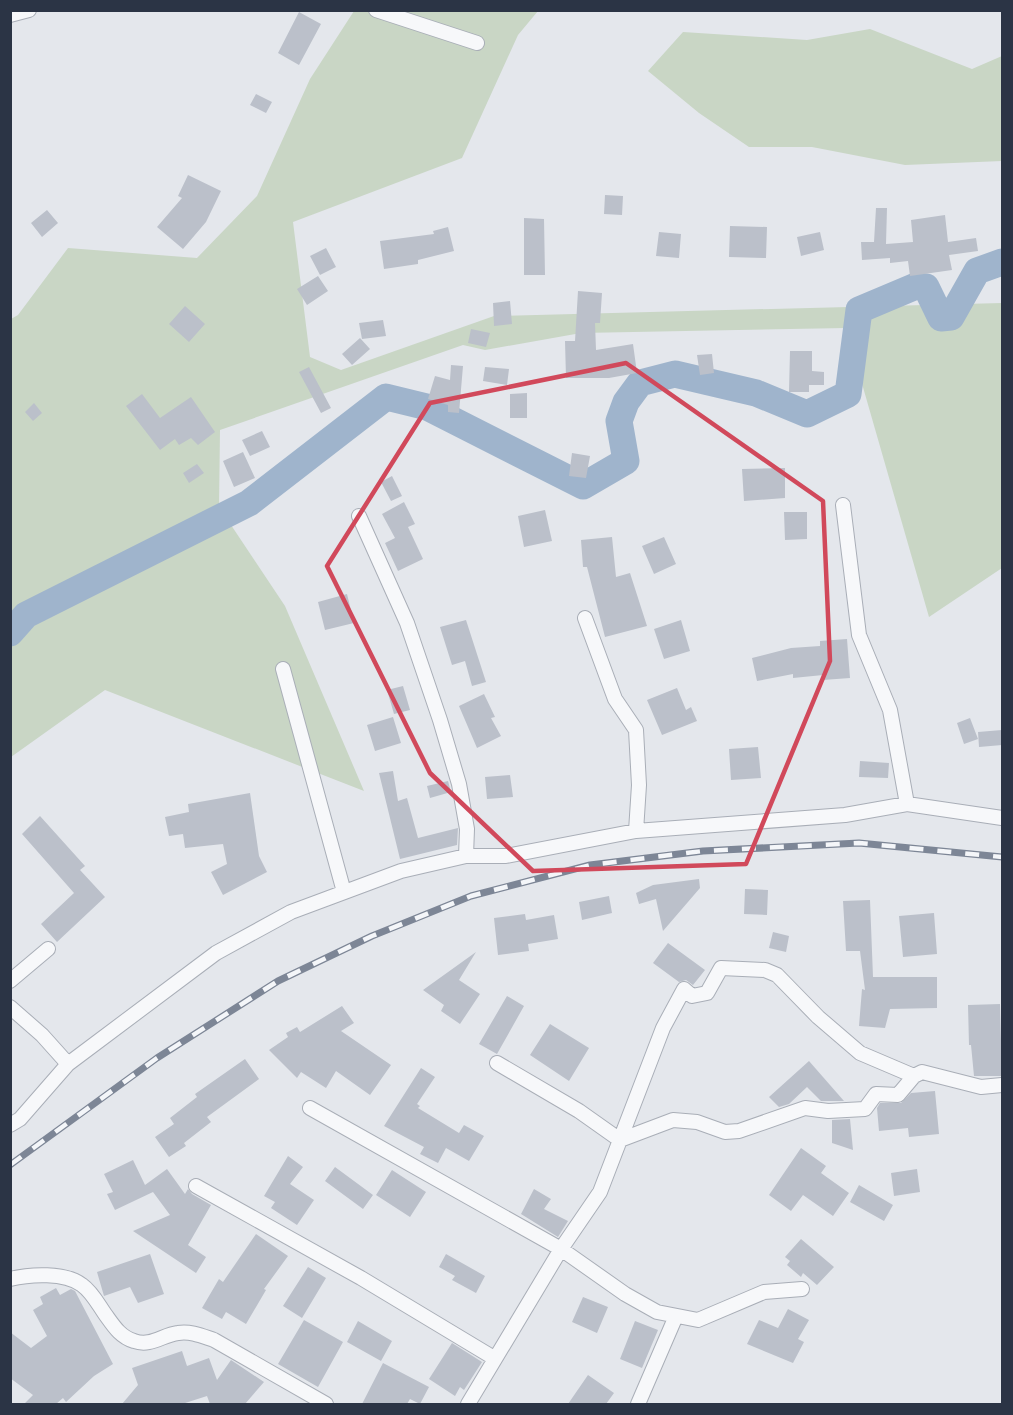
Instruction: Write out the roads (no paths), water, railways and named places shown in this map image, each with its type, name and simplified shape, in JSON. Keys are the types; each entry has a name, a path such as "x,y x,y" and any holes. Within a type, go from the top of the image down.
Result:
{"street":[{"path":"10,15 29,10"},
{"path":"376,10 477,43"},
{"path":"843,505 859,635 890,710 907,804"},
{"path":"359,516 407,623 440,720 459,784 467,829 466,856"},
{"path":"585,618 615,699 636,730 639,785 636,831"},
{"path":"283,669 344,892"},
{"path":"10,1125 20,1119 68,1064 216,953 291,912 401,871 466,856 506,856 636,831 845,815 907,804 1002,818"},
{"path":"10,981 48,948"},
{"path":"468,1404 561,1249 600,1192 663,1028 684,989 692,996 707,993 721,968 765,970 777,975 818,1017 860,1053 914,1076 931,1073 981,1087 1002,1085"},
{"path":"10,1007 42,1035 68,1064"},
{"path":"497,1063 579,1111 620,1140"},
{"path":"620,1140 673,1120 696,1122 725,1132 739,1131 805,1108 828,1111 866,1109 876,1094 898,1095 914,1076"},
{"path":"310,1108 561,1249 625,1294 657,1312 698,1320 764,1292 802,1289"},
{"path":"196,1186 361,1278 494,1358"},
{"path":"10,1278 44,1276 72,1280 82,1285 92,1295 117,1332 133,1341 147,1344 178,1333 194,1333 214,1340 326,1404"},
{"path":"638,1404 676,1316"}],"waterway":[{"path":"10,633 26,615 249,503 386,397 427,407 583,486 626,461 619,421 626,402 640,383 675,374 756,393 807,414 848,394 859,310 916,286 926,287 941,318 951,317 977,271 1002,262"}],"railway":[{"path":"10,1165 157,1058 278,981 372,936 471,896 590,865 703,851 859,843 1002,857"}]}
